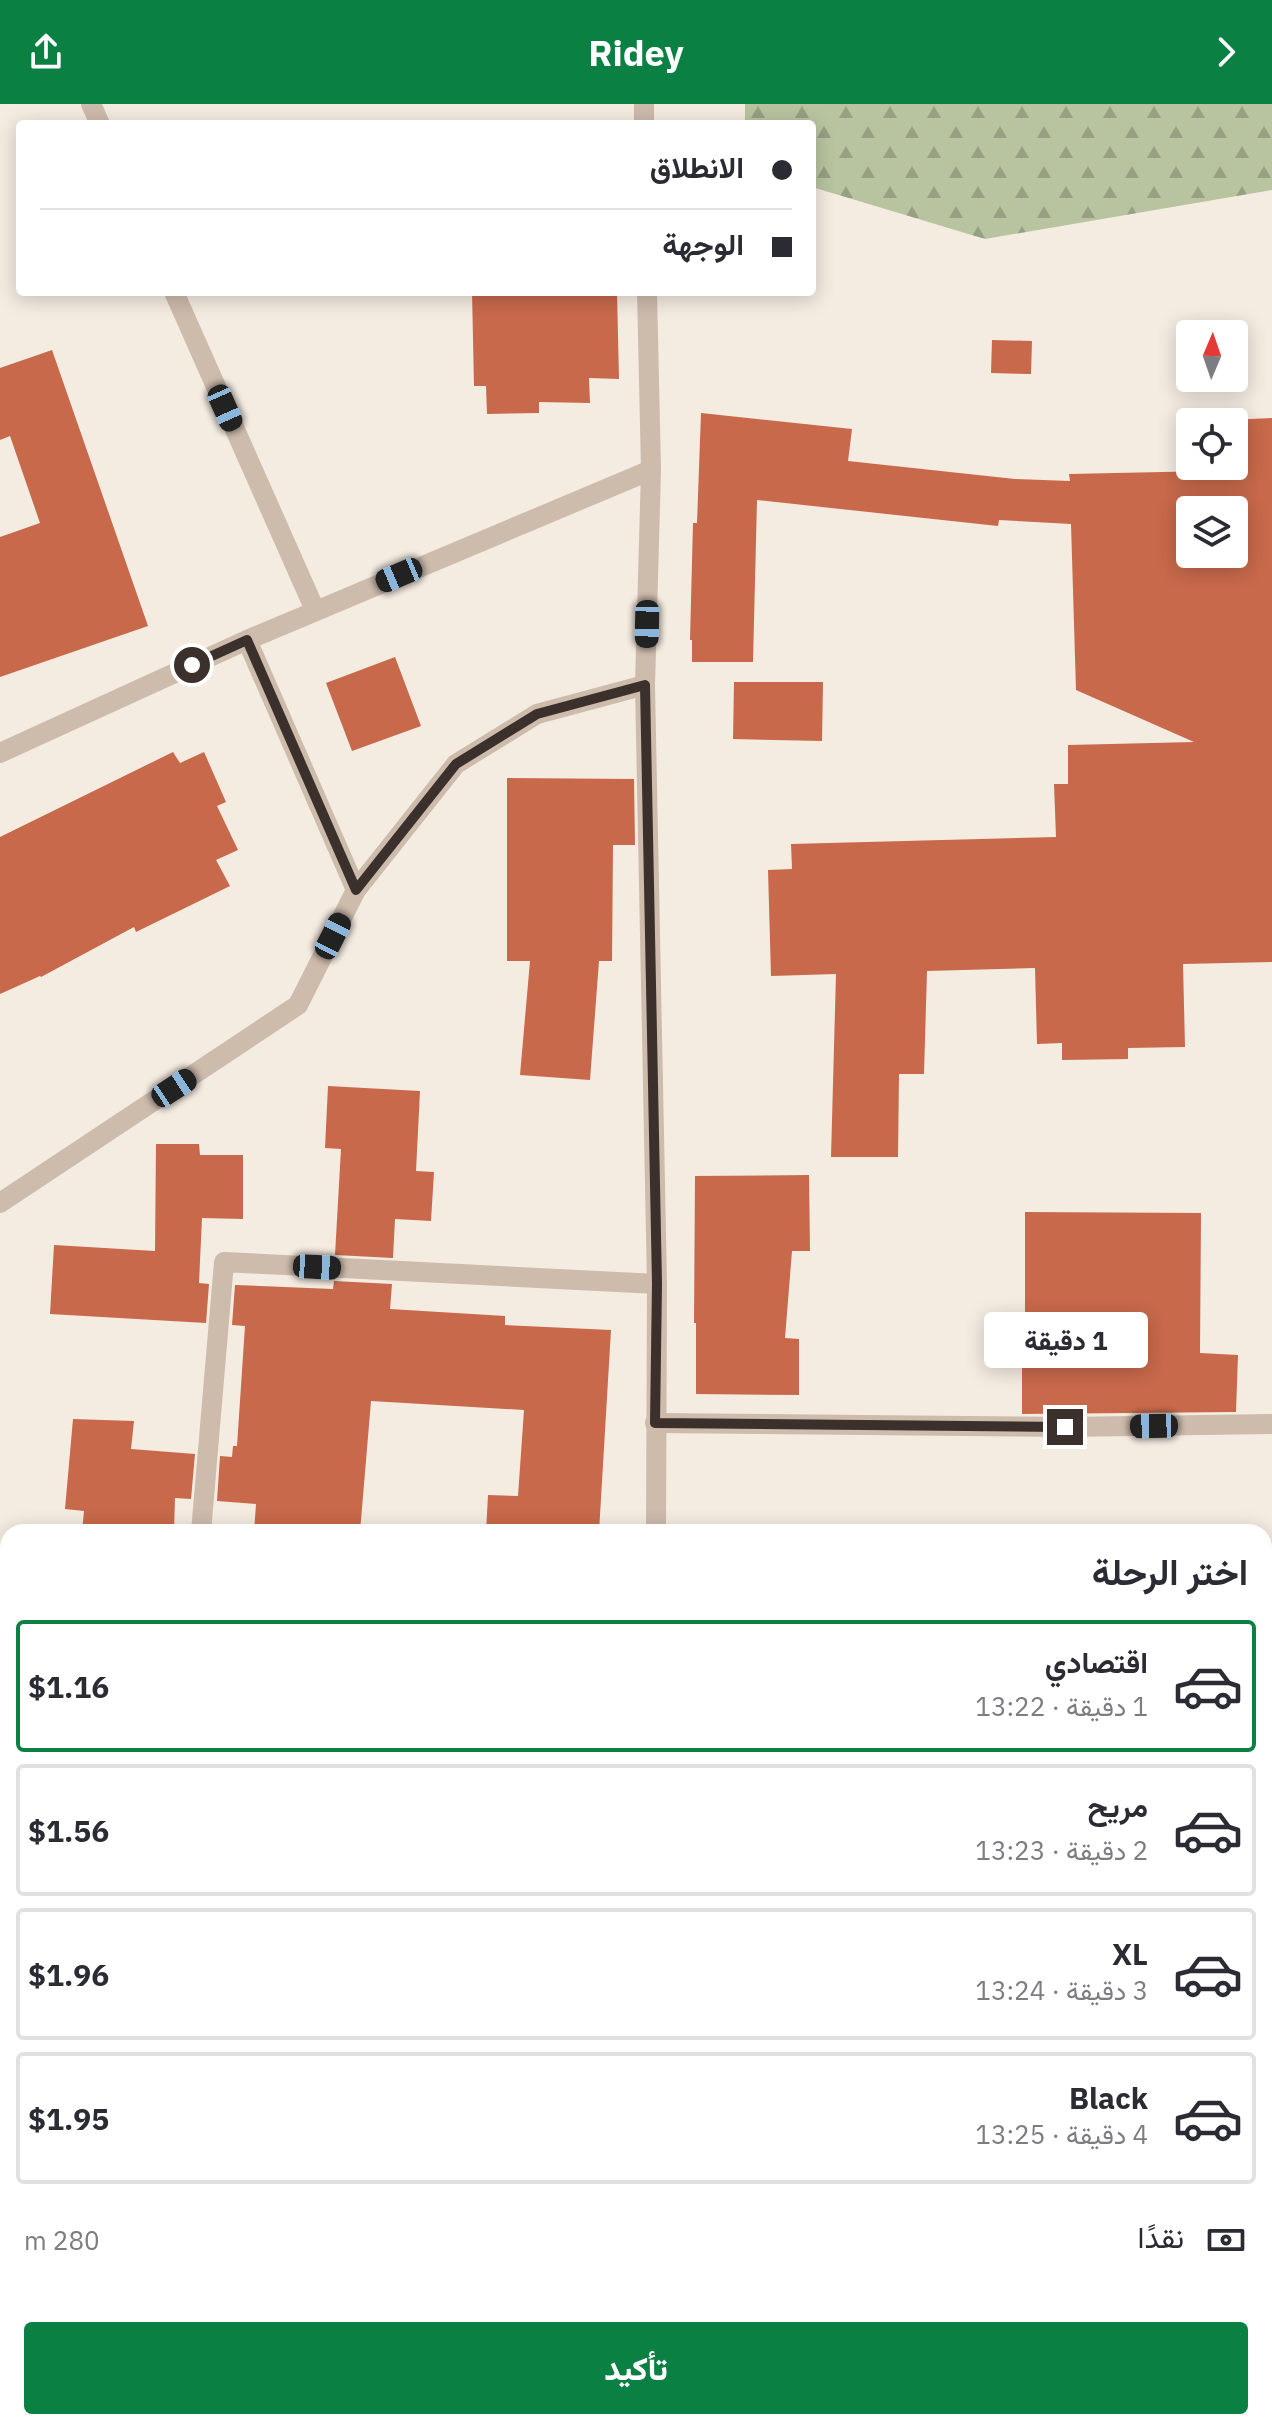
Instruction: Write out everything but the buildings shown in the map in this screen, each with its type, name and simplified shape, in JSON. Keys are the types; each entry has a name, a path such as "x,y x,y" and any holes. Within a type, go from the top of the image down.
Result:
{"street":[{"path":"176,296 315,610"},
{"path":"647,296 651,470 645,685 657,1284 656,1524"},
{"path":"0,753 315,610 651,470"},
{"path":"247,640 356,890"},
{"path":"0,1203 298,1005 356,890 456,764 537,714 645,685"},
{"path":"202,1524 224,1262 657,1284"},
{"path":"655,1423 1049,1427 1272,1424"}],"green space":[{"path":"745,104 1272,104 1272,190 985,239 816,188 816,120 745,120"}],"route":[{"path":"192,665 247,640 356,890 456,764 537,714 645,685 657,1284 655,1423 1065,1427"}]}
